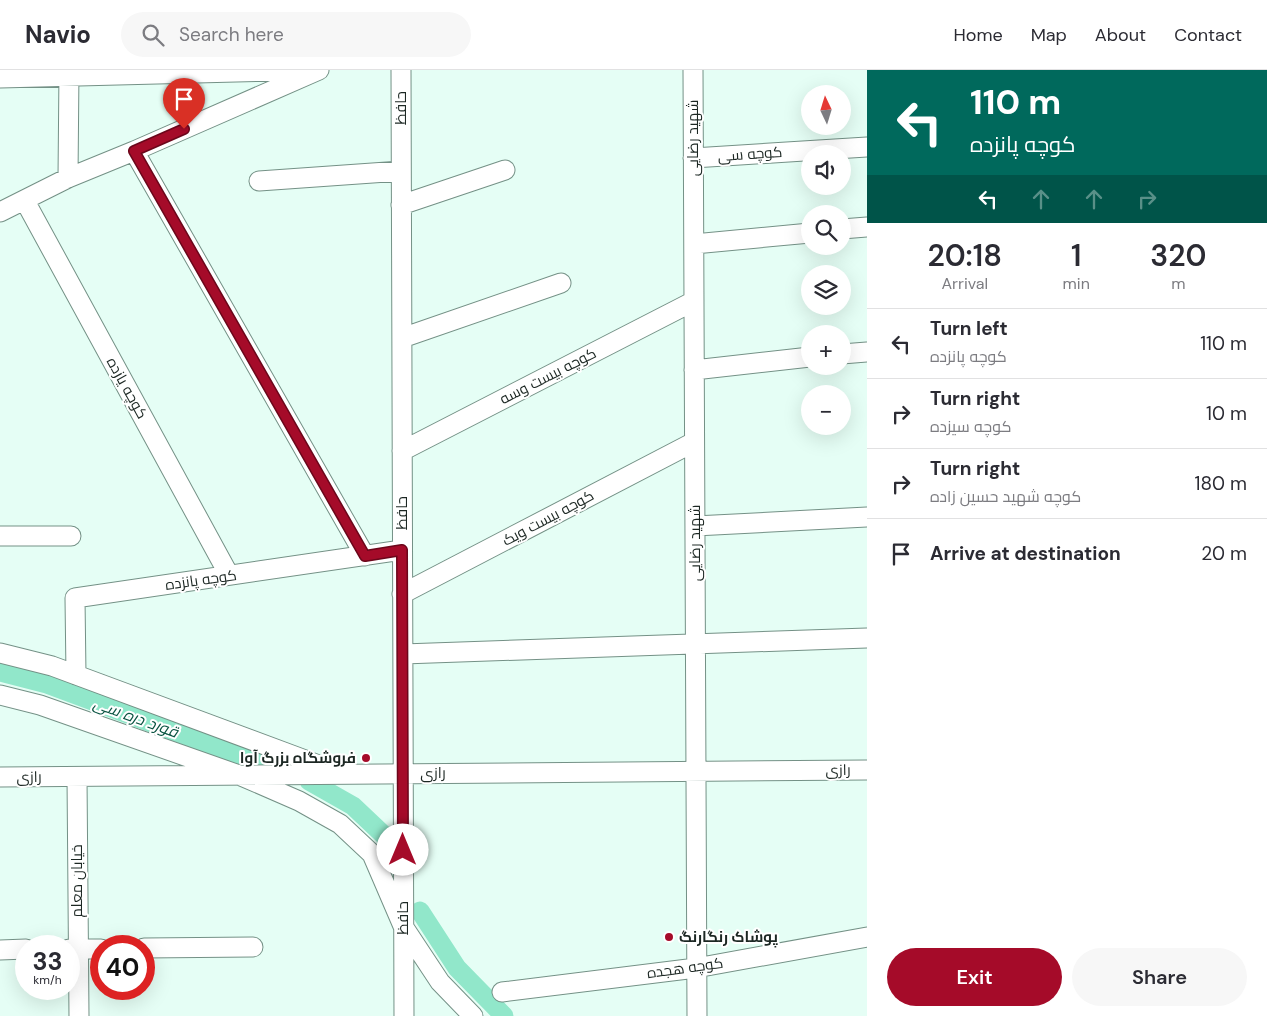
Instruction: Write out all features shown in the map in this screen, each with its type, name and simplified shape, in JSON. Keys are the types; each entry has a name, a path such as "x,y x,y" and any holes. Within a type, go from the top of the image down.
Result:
{"street":[{"path":"0,78 69,74 319,70"},
{"path":"0,212 68,178 319,70"},
{"name":"حافظ","path":"401,70 404,1016"},
{"name":"شهید رضایی","path":"693,70 696,1016"},
{"path":"68,178 69,74"},
{"name":"کوچه سی","path":"693,158 867,147"},
{"path":"134,151 365,556"},
{"path":"401,205 505,170"},
{"path":"259,181 401,171"},
{"name":"کوچه یازده","path":"24,201 229,576"},
{"path":"851,228 867,227"},
{"path":"694,244 801,234"},
{"path":"402,338 561,283"},
{"name":"کوچه بیست وسه","path":"402,451 694,301"},
{"path":"851,353 867,352"},
{"path":"694,370 801,359"},
{"name":"کوچه بیست ویک","path":"402,594 694,442"},
{"path":"695,526 867,517"},
{"path":"0,536 71,536"},
{"name":"کوچه پانزده","path":"76,675 76,598 402,550"},
{"path":"403,654 867,638"},
{"path":"0,653 52,666 316,764"},
{"path":"0,695 40,705 239,775 299,801 340,824 372,854 403,926 440,982 473,1016"},
{"name":"رازی","path":"0,778 867,770"},
{"name":"خیابان معلم","path":"73,935 77,777"},
{"name":"کوچه هجده","path":"502,992 696,968 867,937"},
{"path":"155,948 253,947"},
{"path":"0,950 15,949"},
{"name":"خیابان معلم","path":"77,1000 78,1016"}],"waterway":[{"name":"قورد دره سی","path":"0,672 47,684 270,767"},
{"name":"قورد دره سی","path":"309,781 353,806 390,841"},
{"path":"420,911 457,968 504,1016"}],"place":[{"name":"فروشگاه بزرگ آوا","path":"366,758"},
{"name":"پوشاک رنگارنگ","path":"669,937"}],"route":[{"path":"184,129 134,151 365,556 402,550 403,850"}]}
